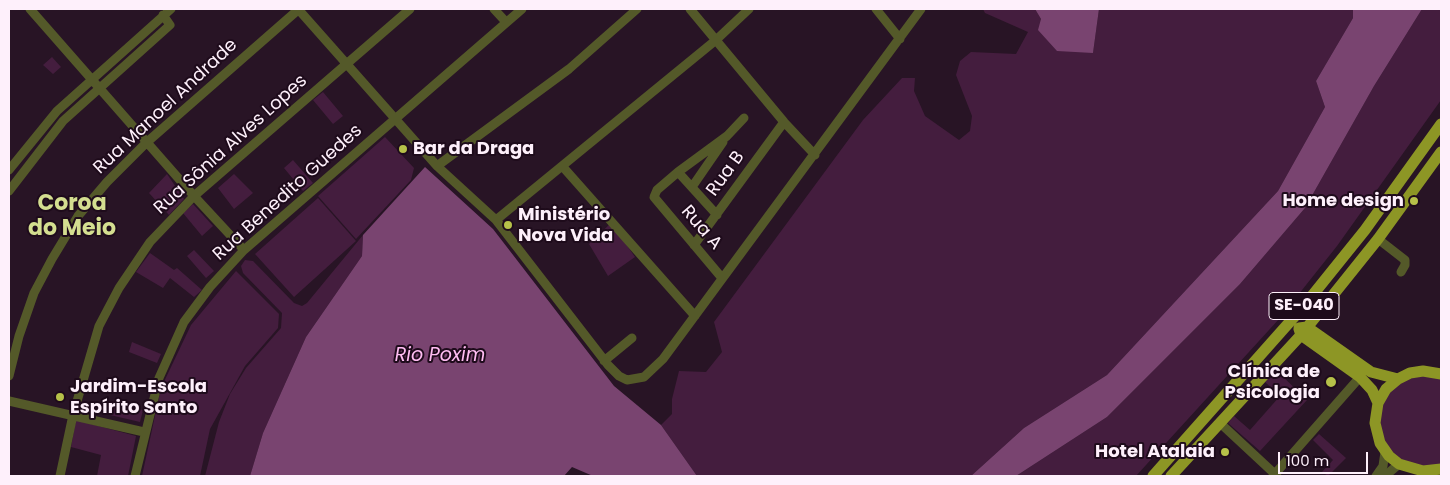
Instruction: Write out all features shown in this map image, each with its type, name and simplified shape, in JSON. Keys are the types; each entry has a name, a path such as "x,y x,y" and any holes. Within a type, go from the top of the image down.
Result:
{"main road":[{"name":"SE-040","path":"1153,476 1282,332 1365,230 1441,124"},
{"name":"SE-040","path":"1171,476 1302,330 1378,239 1441,153"},
{"path":"1302,330 1306,313 1354,250 1365,230"},
{"path":"1302,330 1360,377 1372,390 1378,402"},
{"path":"1282,332 1302,330 1371,372 1398,379"},
{"path":"1441,374 1423,371 1410,373 1398,379 1386,389 1378,402 1375,423 1376,433 1386,452 1399,464 1423,472 1441,469"}],"street":[{"path":"30,9 146,142 244,250"},
{"path":"9,170 57,111 171,9"},
{"path":"298,9 437,166 496,220 604,361 619,376 627,380 638,379 650,372 663,359 921,9"},
{"name":"Rua Manoel Andrade","path":"9,376 19,336 34,292 78,216 107,182 146,142 298,9"},
{"name":"Rua Sônia Alves Lopes","path":"60,476 72,415 99,326 119,288 150,242 194,196 410,9"},
{"path":"494,9 506,22"},
{"name":"Rua Benedito Guedes","path":"135,476 158,378 184,322 210,287 244,250 522,9"},
{"path":"437,166 569,69 637,9"},
{"path":"690,9 784,122 815,155"},
{"path":"496,220 716,40 748,9"},
{"path":"876,9 900,39"},
{"path":"9,191 63,121 170,25 163,15"},
{"path":"692,187 727,136 744,118"},
{"name":"Rua B","path":"694,245 784,122"},
{"path":"717,215 678,172 727,136"},
{"path":"563,167 694,316"},
{"name":"Rua A","path":"678,172 654,193 655,200 722,278"},
{"path":"1378,239 1405,260 1403,269"},
{"path":"604,361 632,338"},
{"path":"1220,423 1275,476 1360,377"},
{"path":"9,402 144,432"},
{"path":"1376,476 1383,466 1386,452"},
{"path":"1384,476 1399,464"}],"shaded area":[{"path":"983,9 1035,9 1041,19 1093,53 1099,9 1353,9 1353,18 1316,81 1325,107 1278,191 1107,375 1024,428 971,476 697,476 661,425 672,414 672,399 679,371 706,372 722,352 714,322 863,120 902,78 915,78 914,91 925,116 959,140 970,131 972,116 956,75 960,61 971,52 1016,54 1028,32 985,13"},
{"path":"1422,9 1441,9 1441,100 1337,246 1279,319 1136,476 1016,476 1107,417 1240,284 1305,208 1374,86"},
{"path":"52,57 61,67 53,74 43,65"},
{"path":"323,92 343,116 333,124 313,100"},
{"path":"385,137 414,168 411,180 356,239 318,196"},
{"path":"293,160 313,183 303,191 284,168"},
{"path":"167,174 184,199 169,215 149,193"},
{"path":"234,174 253,193 234,209 218,188"},
{"path":"318,198 356,241 294,297 255,254"},
{"path":"193,204 213,226 202,236 183,213"},
{"path":"611,223 635,257 608,276 589,244"},
{"path":"363,235 362,256 306,337 263,433 250,476 205,476 219,422 230,394 246,368 281,328 282,313 243,273 241,266 245,260 253,261 294,303 302,306 307,303"},
{"path":"194,250 214,271 206,278 187,256"},
{"path":"150,253 174,270 177,268 202,290 194,297 170,278 163,288 136,272"},
{"path":"236,271 279,314 278,328 245,366 210,429 200,476 142,476 161,388 191,325"},
{"path":"132,342 161,354 157,363 129,352"},
{"path":"1276,370 1307,400 1260,451 1228,423 1234,416 1250,430 1280,396 1265,382"},
{"path":"1441,374 1441,469 1432,471 1389,456 1376,412 1398,379"},
{"path":"113,403 143,410 140,422 110,415"},
{"path":"76,420 136,436 128,476 97,476 101,455 71,447"},
{"path":"1319,434 1346,458 1328,476 1322,472 1333,460 1313,440"}],"water":[{"path":"1035,9 1099,9 1093,53 1057,51 1038,30 1041,19"},
{"path":"1353,9 1422,9 1374,86 1305,208 1240,284 1107,417 1016,476 971,476 1024,428 1107,375 1278,191 1325,107 1316,81 1353,18"},
{"name":"Rio Poxim","path":"425,167 493,229 614,386 661,425 697,476 593,476 572,467 564,476 250,476 263,433 306,337 362,256 363,235"}],"place":[{"name":"Bar da Draga","path":"403,149"},
{"name":"Home design","path":"1414,201"},
{"name":"Ministério Nova Vida","path":"508,225"},
{"name":"Clínica de Psicologia","path":"1331,382"},
{"name":"Jardim-Escola Espírito Santo","path":"60,397"},
{"name":"Hotel Atalaia","path":"1225,452"}],"district":[{"name":"Coroa do Meio","path":"72,216"}]}
